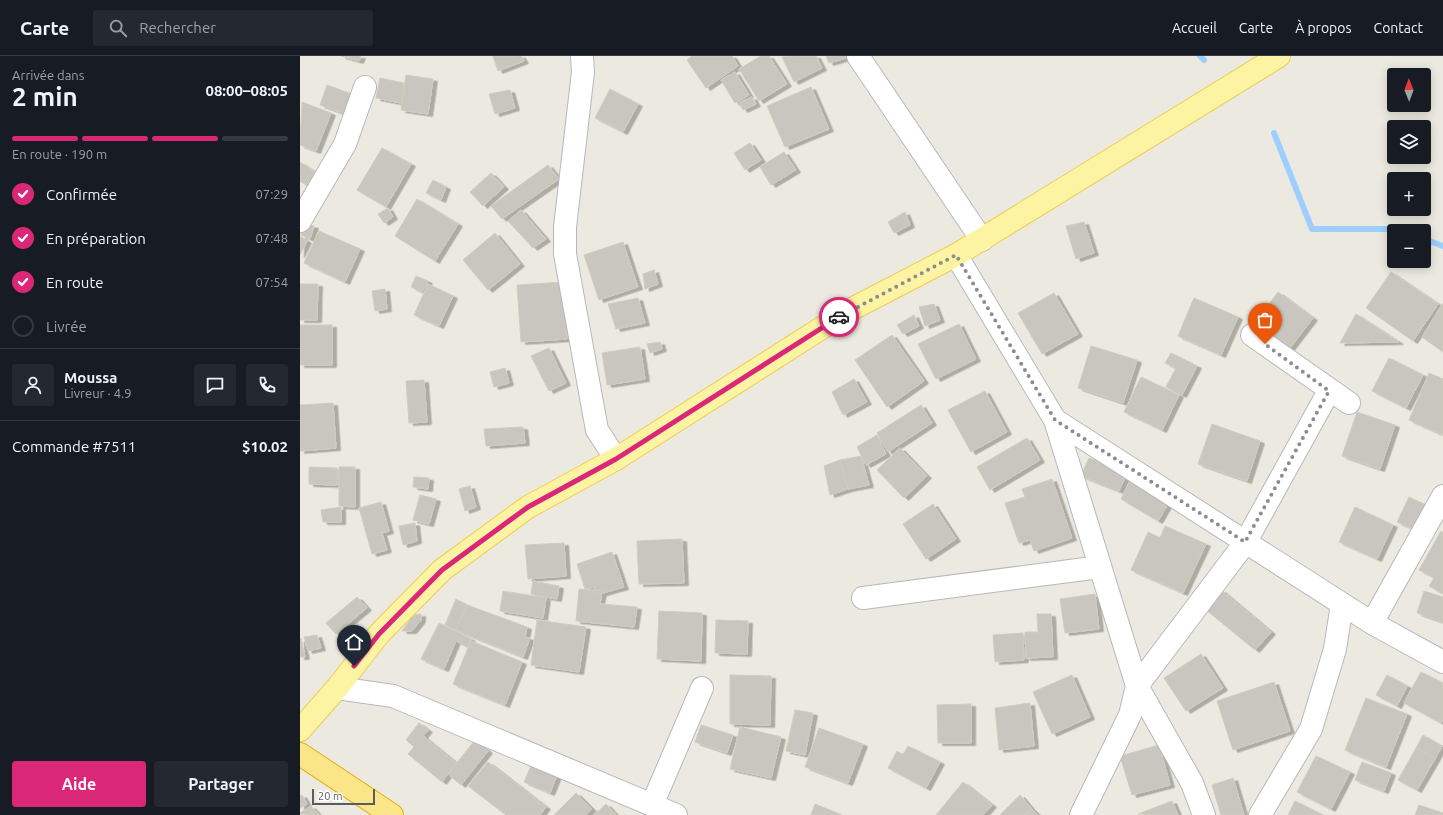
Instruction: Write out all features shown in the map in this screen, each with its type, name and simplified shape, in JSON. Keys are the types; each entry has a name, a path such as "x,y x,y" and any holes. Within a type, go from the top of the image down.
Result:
{"highway":[{"path":"300,754 392,815"}],"main road":[{"path":"300,730 337,688 379,634 442,570 528,507 616,459 850,310 982,240 1279,56"}],"street":[{"path":"582,56 583,72 566,226 565,254 597,430 616,459"},
{"path":"858,56 982,240"},
{"path":"300,222 345,144 366,87"},
{"path":"956,255 1055,420 1137,686 1192,783 1204,815"},
{"path":"1252,335 1329,391 1349,403"},
{"path":"1081,815 1130,715 1137,686 1245,542 1329,391"},
{"path":"1055,420 1372,623 1443,662"},
{"path":"1372,623 1443,496"},
{"path":"863,598 1100,567"},
{"path":"1260,815 1310,729 1335,649 1342,604"},
{"path":"337,688 393,696 676,815"},
{"path":"652,805 702,688"}],"building":[{"path":"341,56 361,56 359,61"},
{"path":"493,56 521,56 524,61 498,71"},
{"path":"692,56 732,56 738,66 706,88 687,60"},
{"path":"761,56 769,56 787,84 759,101 739,69"},
{"path":"816,56 822,68 794,82 782,57"},
{"path":"826,56 845,56 846,58 829,63"},
{"path":"735,72 749,95 735,103 721,80"},
{"path":"406,75 433,79 428,114 401,110"},
{"path":"380,78 404,83 401,103 376,98"},
{"path":"327,85 352,94 346,114 320,105"},
{"path":"811,87 829,129 785,147 767,106"},
{"path":"610,89 638,104 623,132 595,118"},
{"path":"510,90 515,108 495,114 489,94"},
{"path":"752,97 756,104 743,110 739,103"},
{"path":"302,102 331,113 316,151 300,145"},
{"path":"750,143 761,160 745,170 734,153"},
{"path":"382,148 411,164 386,207 357,190"},
{"path":"784,152 796,170 771,185 760,167"},
{"path":"300,162 315,172 306,185 300,181"},
{"path":"548,165 559,179 502,219 491,206"},
{"path":"491,173 504,187 483,206 470,192"},
{"path":"433,180 446,187 441,200 426,193"},
{"path":"417,199 458,224 435,261 395,236"},
{"path":"388,208 393,217 384,223 378,214"},
{"path":"521,210 546,239 533,248 508,221"},
{"path":"905,212 910,225 894,233 888,222"},
{"path":"1084,222 1094,253 1076,259 1066,226"},
{"path":"303,224 314,226 310,239 301,235"},
{"path":"319,231 360,249 345,282 304,263"},
{"path":"495,233 520,264 488,290 463,260"},
{"path":"300,236 307,241 300,255"},
{"path":"623,242 638,287 599,300 584,255"},
{"path":"654,270 658,284 645,289 643,274"},
{"path":"1391,272 1438,304 1413,341 1366,308"},
{"path":"416,276 428,281 422,292 411,287"},
{"path":"563,282 567,339 521,342 517,285"},
{"path":"300,284 318,284 317,320 300,320"},
{"path":"428,284 453,296 439,326 414,315"},
{"path":"385,289 387,309 375,311 372,291"},
{"path":"1278,292 1313,318 1290,348 1256,322"},
{"path":"1054,293 1078,334 1042,354 1018,313"},
{"path":"638,298 645,323 616,329 608,304"},
{"path":"1194,298 1238,317 1221,355 1178,336"},
{"path":"1443,303 1443,352 1422,337"},
{"path":"934,304 940,320 925,326 919,307"},
{"path":"1356,314 1399,342 1340,343"},
{"path":"914,315 919,326 903,334 897,325"},
{"path":"959,324 976,359 936,379 918,344"},
{"path":"300,325 332,325 332,365 300,365"},
{"path":"892,335 924,381 887,407 855,360"},
{"path":"660,342 662,349 650,353 647,344"},
{"path":"1091,346 1137,360 1123,403 1078,388"},
{"path":"640,347 645,379 607,385 602,353"},
{"path":"549,348 566,383 549,391 531,356"},
{"path":"1171,353 1197,366 1182,395 1166,387 1176,368 1165,363"},
{"path":"1389,358 1423,375 1406,408 1372,391"},
{"path":"505,368 509,383 494,387 490,372"},
{"path":"1429,373 1443,379 1443,435 1409,420"},
{"path":"1141,377 1179,395 1162,430 1124,412"},
{"path":"854,379 867,402 843,415 832,392"},
{"path":"424,380 427,422 409,423 406,381"},
{"path":"985,391 1007,432 971,452 948,410"},
{"path":"333,403 336,448 300,451 300,405"},
{"path":"921,405 932,423 888,452 877,433"},
{"path":"1357,412 1395,425 1380,469 1342,456"},
{"path":"1212,424 1260,441 1247,481 1198,464"},
{"path":"523,427 525,443 486,446 484,429"},
{"path":"877,435 886,454 866,465 857,447"},
{"path":"1027,438 1040,460 990,490 977,467"},
{"path":"900,448 927,476 904,498 877,470"},
{"path":"861,456 869,485 848,489 840,460"},
{"path":"1089,458 1127,473 1119,491 1081,476"},
{"path":"840,460 848,489 830,495 824,466"},
{"path":"309,467 337,468 337,485 309,484"},
{"path":"339,467 355,467 355,507 339,506"},
{"path":"414,477 429,478 428,489 413,487"},
{"path":"1052,479 1072,538 1034,551 1030,540 1019,543 1005,503 1025,497 1022,489"},
{"path":"1130,481 1169,502 1158,521 1121,499"},
{"path":"470,486 476,507 465,511 459,489"},
{"path":"420,495 436,499 429,524 413,520"},
{"path":"1409,497 1426,505 1415,530 1397,522"},
{"path":"381,502 389,531 382,533 387,550 372,554 359,508"},
{"path":"933,504 956,539 926,559 903,524"},
{"path":"341,507 341,522 323,522 321,510"},
{"path":"1355,507 1393,525 1377,559 1339,542"},
{"path":"415,523 417,541 403,545 399,526"},
{"path":"1165,526 1206,544 1183,593 1131,570 1148,532 1160,538"},
{"path":"1441,531 1443,533 1443,594 1429,586 1434,578 1419,570"},
{"path":"682,539 684,583 639,584 637,541"},
{"path":"564,543 566,576 528,579 525,545"},
{"path":"612,552 624,587 596,595 594,587 585,589 577,564"},
{"path":"533,581 559,586 557,599 531,594"},
{"path":"579,589 602,591 600,604 637,607 634,627 576,621"},
{"path":"1221,590 1271,632 1255,650 1205,609"},
{"path":"503,591 546,598 543,618 500,611"},
{"path":"1424,591 1443,597 1443,622 1417,613"},
{"path":"1095,594 1099,629 1065,633 1060,599"},
{"path":"357,597 367,608 336,634 326,623"},
{"path":"456,599 467,605 456,630 445,625"},
{"path":"467,605 527,627 525,637 530,638 523,657 456,630"},
{"path":"659,611 702,613 701,661 657,659"},
{"path":"421,614 421,620 412,631 402,631 413,615"},
{"path":"1037,614 1051,614 1053,657 1026,658 1025,632 1038,632"},
{"path":"537,620 586,627 579,672 531,665"},
{"path":"716,620 748,621 747,654 715,653"},
{"path":"439,623 471,639 467,647 456,641 444,669 421,659"},
{"path":"1023,633 1024,660 995,662 993,635"},
{"path":"317,635 321,648 308,651 304,637"},
{"path":"301,638 305,657 300,657"},
{"path":"471,641 522,662 505,705 453,684"},
{"path":"1201,654 1223,688 1186,711 1164,678"},
{"path":"1421,672 1443,683 1443,719 1441,723 1404,703"},
{"path":"730,675 771,676 770,725 730,724"},
{"path":"1072,675 1090,717 1052,734 1033,692"},
{"path":"1387,675 1407,686 1397,706 1376,695"},
{"path":"1274,682 1290,731 1233,750 1217,701"},
{"path":"1366,698 1407,714 1386,767 1345,750"},
{"path":"1030,703 1034,746 999,750 995,708"},
{"path":"971,704 971,743 938,743 937,705"},
{"path":"795,710 813,713 805,755 786,751"},
{"path":"419,723 428,730 423,736 456,763 442,782 408,754 414,747 406,740"},
{"path":"701,725 733,735 727,753 695,742"},
{"path":"740,727 781,737 771,778 730,769"},
{"path":"819,728 863,744 848,783 805,767"},
{"path":"1423,735 1442,746 1435,759 1416,748"},
{"path":"475,740 488,751 461,785 448,774"},
{"path":"1159,745 1170,785 1132,795 1120,756"},
{"path":"908,746 940,762 926,788 888,768 897,751 903,755"},
{"path":"1416,748 1435,759 1417,790 1398,780"},
{"path":"1316,756 1350,772 1331,809 1297,792"},
{"path":"534,759 559,770 550,793 524,782"},
{"path":"488,762 546,807 540,815 506,815 468,786"},
{"path":"1362,762 1391,773 1384,791 1355,780"},
{"path":"1233,778 1244,815 1221,815 1212,785"},
{"path":"963,782 992,805 983,815 936,815"},
{"path":"576,793 592,809 585,815 554,815"},
{"path":"302,795 307,804 300,808 300,796"},
{"path":"1020,795 1031,808 1024,815 1000,815"},
{"path":"1172,801 1178,815 1138,814"},
{"path":"1295,801 1323,815 1288,815"},
{"path":"606,804 616,815 594,815"},
{"path":"815,804 842,815 811,815"},
{"path":"1419,805 1443,813 1443,815 1415,815"},
{"path":"311,806 319,815 300,814 300,813"},
{"path":"1031,808 1038,815 1025,815"}],"waterway":[{"path":"1200,56 1204,60"},
{"path":"1274,133 1312,229 1387,229"},
{"path":"1431,242 1443,246"}],"way so far":[{"path":"839,317 956,255 1055,420 1245,542 1329,391 1265,344"}],"route":[{"path":"354,666 379,634 442,570 528,507 616,459 839,317"}]}
